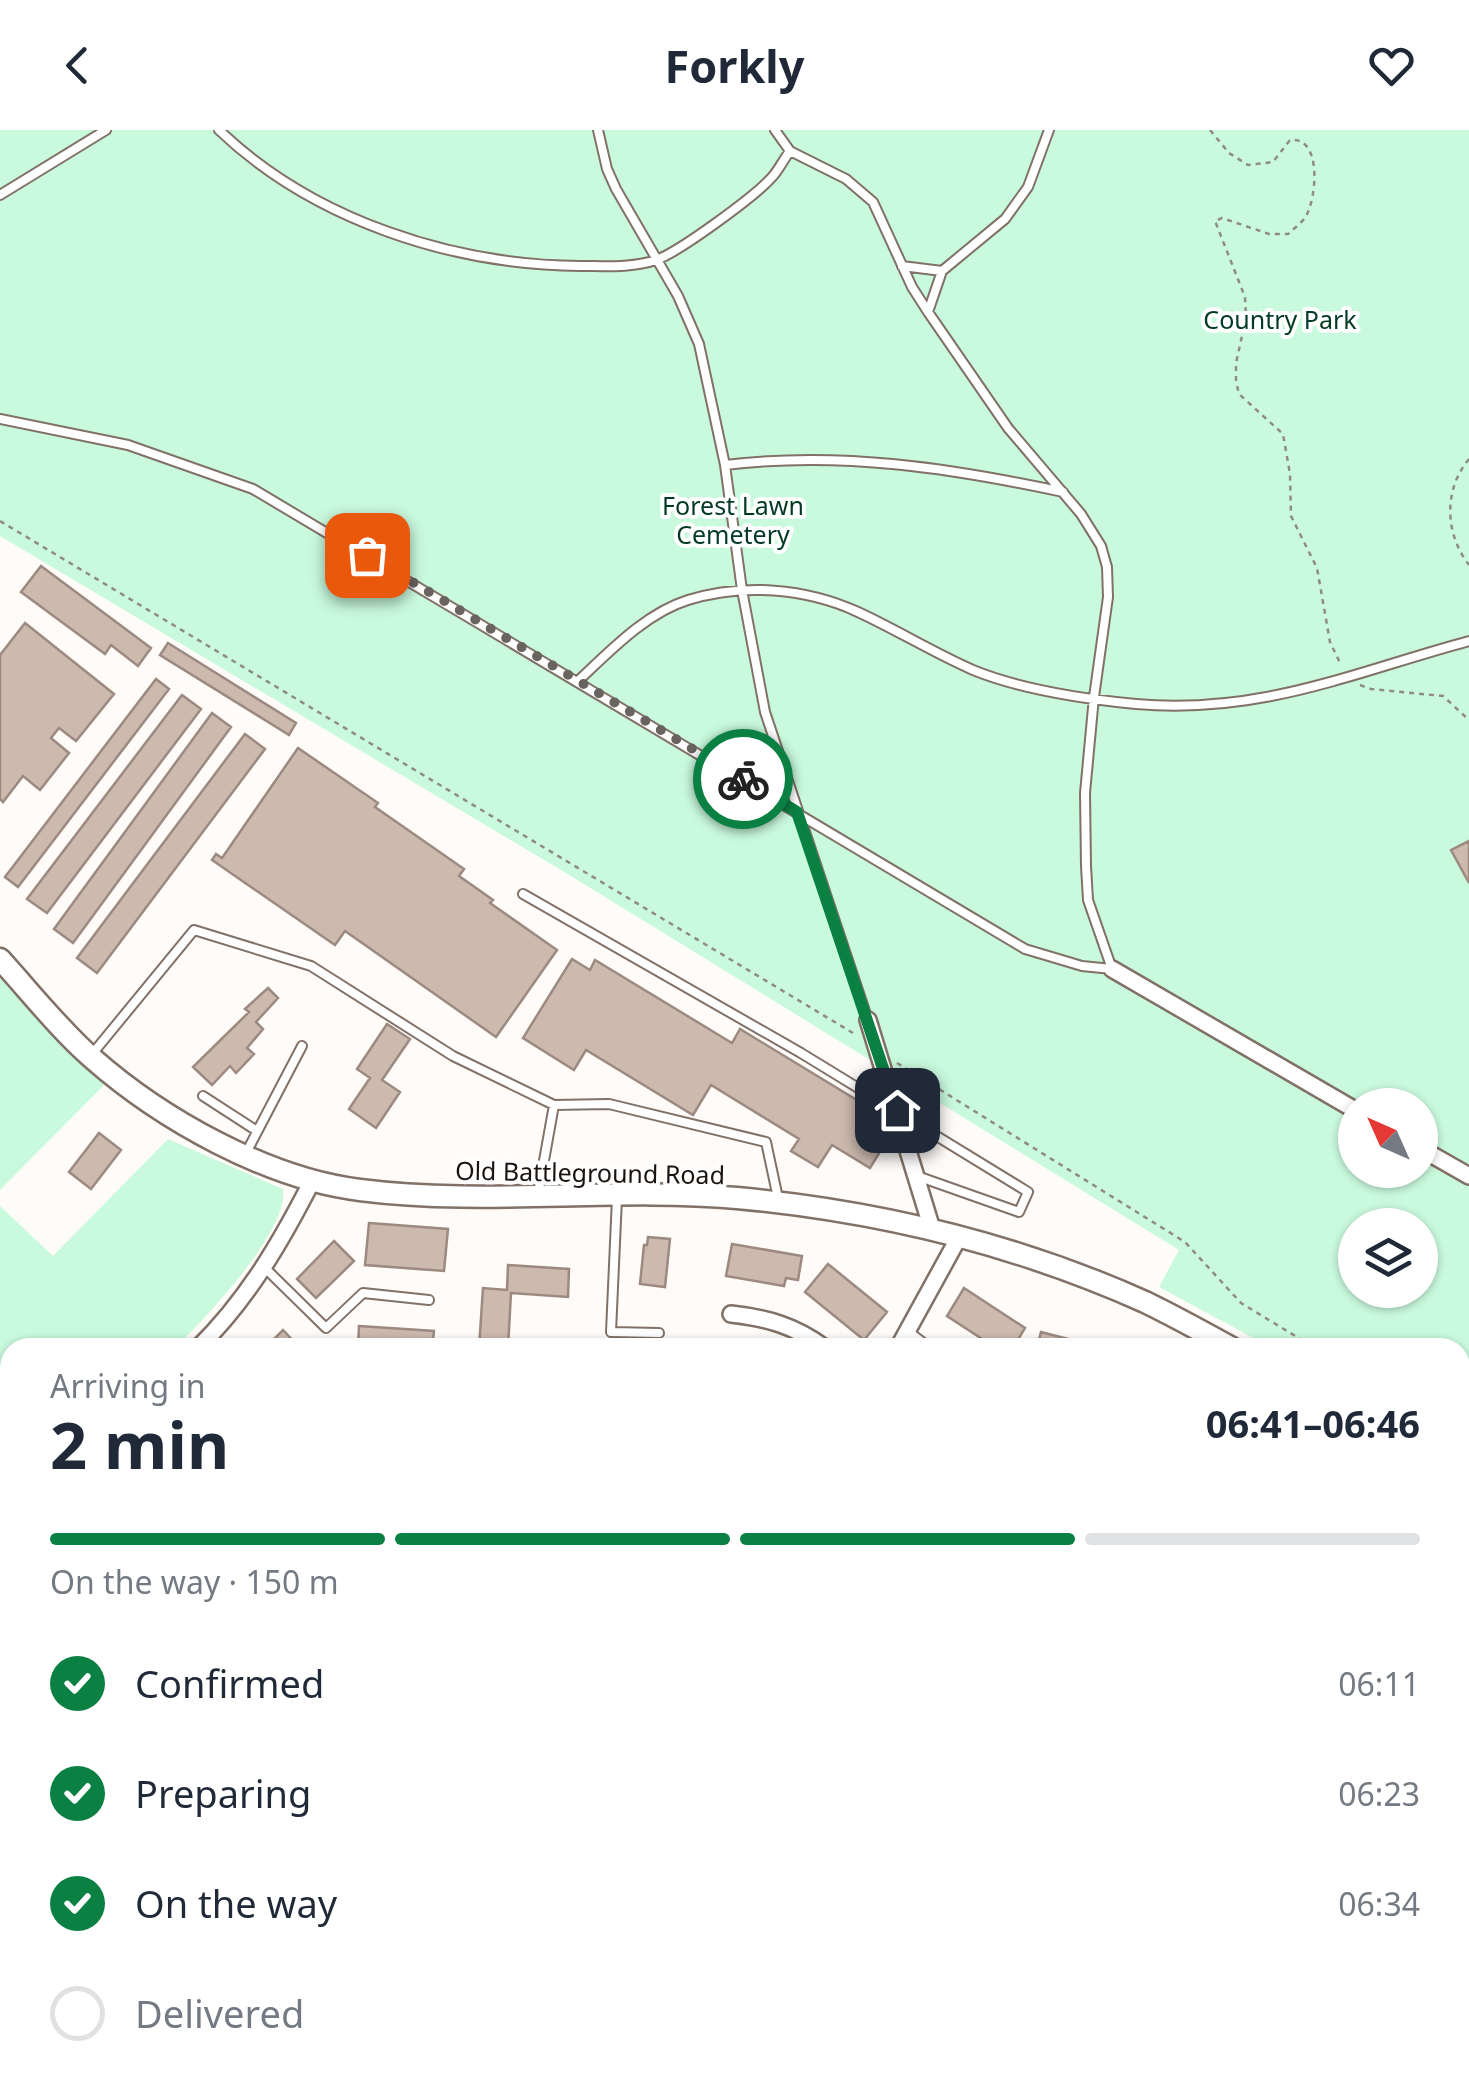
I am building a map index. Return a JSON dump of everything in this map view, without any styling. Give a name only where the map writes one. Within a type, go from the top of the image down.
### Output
[{"type":"street","name":"Old Battleground Road","points":[[0,959],[90,1056],[143,1099],[217,1142],[312,1181],[360,1190],[442,1196],[617,1194],[735,1198],[853,1212],[1021,1254],[1129,1296],[1195,1338]]},
{"type":"street","points":[[1112,969],[1338,1100]]},
{"type":"street","points":[[868,1020],[932,1229]]},
{"type":"street","points":[[1438,1158],[1469,1176]]},
{"type":"street","points":[[207,1338],[264,1267],[312,1181]]},
{"type":"street","points":[[905,1338],[958,1237]]},
{"type":"street","points":[[731,1314],[764,1318],[800,1329],[812,1338]]},
{"type":"lane","points":[[0,194],[106,130]]},
{"type":"lane","points":[[219,130],[292,187],[353,217],[443,249],[511,262],[567,266],[620,266],[658,259],[772,178],[790,151]]},
{"type":"lane","points":[[598,130],[616,189],[658,259],[699,344],[726,465],[742,590],[765,712],[868,1020]]},
{"type":"lane","points":[[0,418],[128,445],[253,489],[1025,949],[1082,966],[1112,969],[1088,900],[1086,866],[1085,794],[1108,597],[1107,567],[1091,527],[1008,428],[928,312],[873,202],[846,178],[790,151],[775,130]]},
{"type":"lane","points":[[928,312],[942,271],[1005,218],[1028,187],[1049,130]]},
{"type":"lane","points":[[902,266],[942,271]]},
{"type":"lane","points":[[726,465],[774,459],[867,460],[991,476],[1062,492]]},
{"type":"lane","points":[[579,680],[646,622],[686,600],[742,590],[774,590],[855,610],[976,671],[1013,682],[1151,704],[1265,700],[1469,641]]},
{"type":"lane","points":[[524,894],[897,1110],[1028,1192],[1020,1212],[917,1176]]},
{"type":"lane","points":[[90,1056],[194,930],[311,966],[453,1056],[554,1105],[609,1104],[766,1142],[779,1204]]},
{"type":"lane","points":[[246,1154],[302,1046]]},
{"type":"lane","points":[[203,1096],[257,1130]]},
{"type":"lane","points":[[538,1194],[554,1105]]},
{"type":"lane","points":[[617,1194],[611,1332],[659,1333]]},
{"type":"lane","points":[[264,1267],[326,1328],[363,1293],[429,1300]]},
{"type":"lane","points":[[909,1332],[917,1338]]},
{"type":"path","points":[[1210,130],[1229,154],[1248,166],[1273,162],[1290,140],[1308,144],[1312,155],[1312,193],[1306,217],[1288,234],[1269,234],[1222,218],[1215,221],[1244,297],[1246,318],[1236,363],[1239,394],[1283,434],[1290,474],[1291,516],[1316,568],[1330,642],[1342,670],[1362,688],[1443,696],[1469,720]]},
{"type":"path","points":[[1469,460],[1453,486],[1450,504],[1454,536],[1469,565]]},
{"type":"path","points":[[0,522],[728,956],[1185,1242],[1242,1303],[1299,1338]]},
{"type":"green space","name":"Forest Lawn Cemetery","points":[[0,130],[1469,130],[1469,1338],[1253,1338],[1159,1287],[1179,1250],[566,873],[0,536]]},
{"type":"green space","points":[[0,976],[104,1085],[0,1190]]},
{"type":"green space","points":[[168,1139],[283,1189],[282,1206],[260,1249],[185,1338],[0,1338],[0,1206],[53,1256]]},
{"type":"building","points":[[41,566],[151,648],[138,666],[111,645],[105,654],[21,592]]},
{"type":"building","points":[[25,623],[114,694],[76,741],[59,728],[51,738],[69,753],[40,790],[23,776],[3,802],[0,655]]},
{"type":"building","points":[[168,643],[296,723],[289,735],[160,655]]},
{"type":"building","points":[[156,679],[169,689],[18,887],[5,877]]},
{"type":"building","points":[[182,695],[201,709],[47,913],[27,899]]},
{"type":"building","points":[[212,713],[231,727],[73,943],[54,929]]},
{"type":"building","points":[[245,734],[265,749],[97,973],[77,958]]},
{"type":"building","points":[[298,748],[464,869],[459,876],[493,900],[490,903],[557,950],[496,1037],[345,931],[335,945],[212,860],[216,854],[222,858]]},
{"type":"building","points":[[1469,841],[1469,883],[1451,850]]},
{"type":"building","points":[[572,959],[590,970],[595,960],[732,1043],[740,1029],[878,1113],[870,1126],[889,1137],[870,1168],[832,1145],[818,1167],[791,1151],[799,1139],[711,1085],[693,1115],[586,1050],[574,1070],[523,1038]]},
{"type":"building","points":[[268,988],[278,998],[256,1022],[263,1029],[247,1048],[254,1054],[236,1073],[230,1066],[212,1085],[193,1067]]},
{"type":"building","points":[[387,1024],[410,1039],[382,1080],[400,1092],[376,1128],[349,1109],[370,1078],[357,1069]]},
{"type":"building","points":[[99,1133],[121,1150],[91,1189],[69,1172]]},
{"type":"building","points":[[369,1223],[448,1229],[444,1271],[365,1265]]},
{"type":"building","points":[[648,1237],[670,1239],[665,1287],[640,1284]]},
{"type":"building","points":[[334,1241],[354,1261],[316,1298],[297,1279]]},
{"type":"building","points":[[732,1244],[802,1256],[798,1280],[786,1278],[784,1286],[726,1276]]},
{"type":"building","points":[[828,1264],[887,1312],[862,1338],[805,1292]]},
{"type":"building","points":[[508,1265],[569,1269],[568,1297],[511,1293],[509,1338],[480,1338],[483,1288],[507,1290]]},
{"type":"building","points":[[964,1288],[1025,1328],[1019,1338],[981,1338],[947,1316]]},
{"type":"building","points":[[359,1326],[434,1331],[433,1338],[358,1338]]},
{"type":"building","points":[[1041,1332],[1064,1338],[1040,1338]]},
{"type":"way so far","points":[[367,555],[743,779]]},
{"type":"route","points":[[743,779],[797,812],[897,1110]]},
{"type":"park label","name":"Country Park","points":[[1280,319]]}]
